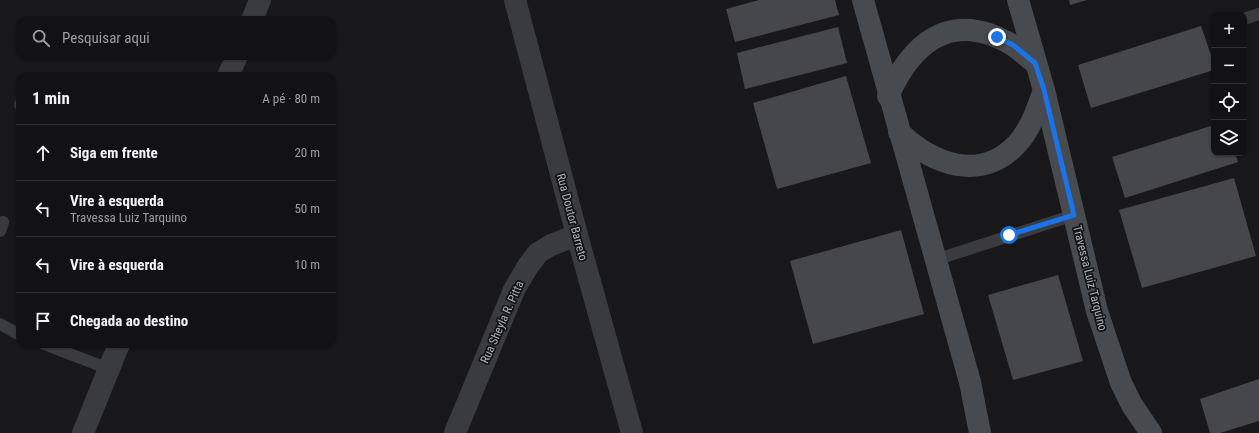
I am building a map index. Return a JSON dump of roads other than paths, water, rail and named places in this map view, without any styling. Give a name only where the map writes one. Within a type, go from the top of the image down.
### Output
[{"type":"street","points":[[254,16],[260,0]]},
{"type":"street","name":"Rua Doutor Barreto","points":[[515,0],[577,235],[632,433]]},
{"type":"street","points":[[863,0],[888,96],[970,382],[980,433]]},
{"type":"street","name":"Travessa Luiz Tarquino","points":[[1018,0],[1044,90],[1097,311],[1113,362],[1132,405],[1150,433]]},
{"type":"street","points":[[888,96],[896,78],[908,60],[919,48],[931,39],[946,32],[964,30],[980,31],[1013,45],[1035,63]]},
{"type":"street","points":[[230,72],[235,60]]},
{"type":"street","points":[[899,132],[910,142],[934,158],[949,164],[968,166],[980,165],[995,160],[1008,152],[1017,143],[1035,115],[1044,90]]},
{"type":"street","name":"Rua Sheyla R. Pitta","points":[[455,433],[514,290],[528,266],[538,253],[552,245],[577,235]]},
{"type":"street","points":[[83,433],[117,348]]},
{"type":"lane","points":[[1247,18],[1259,14]]},
{"type":"lane","points":[[935,260],[1074,215]]},
{"type":"lane","points":[[0,324],[16,333]]},
{"type":"lane","points":[[54,348],[108,369]]}]
